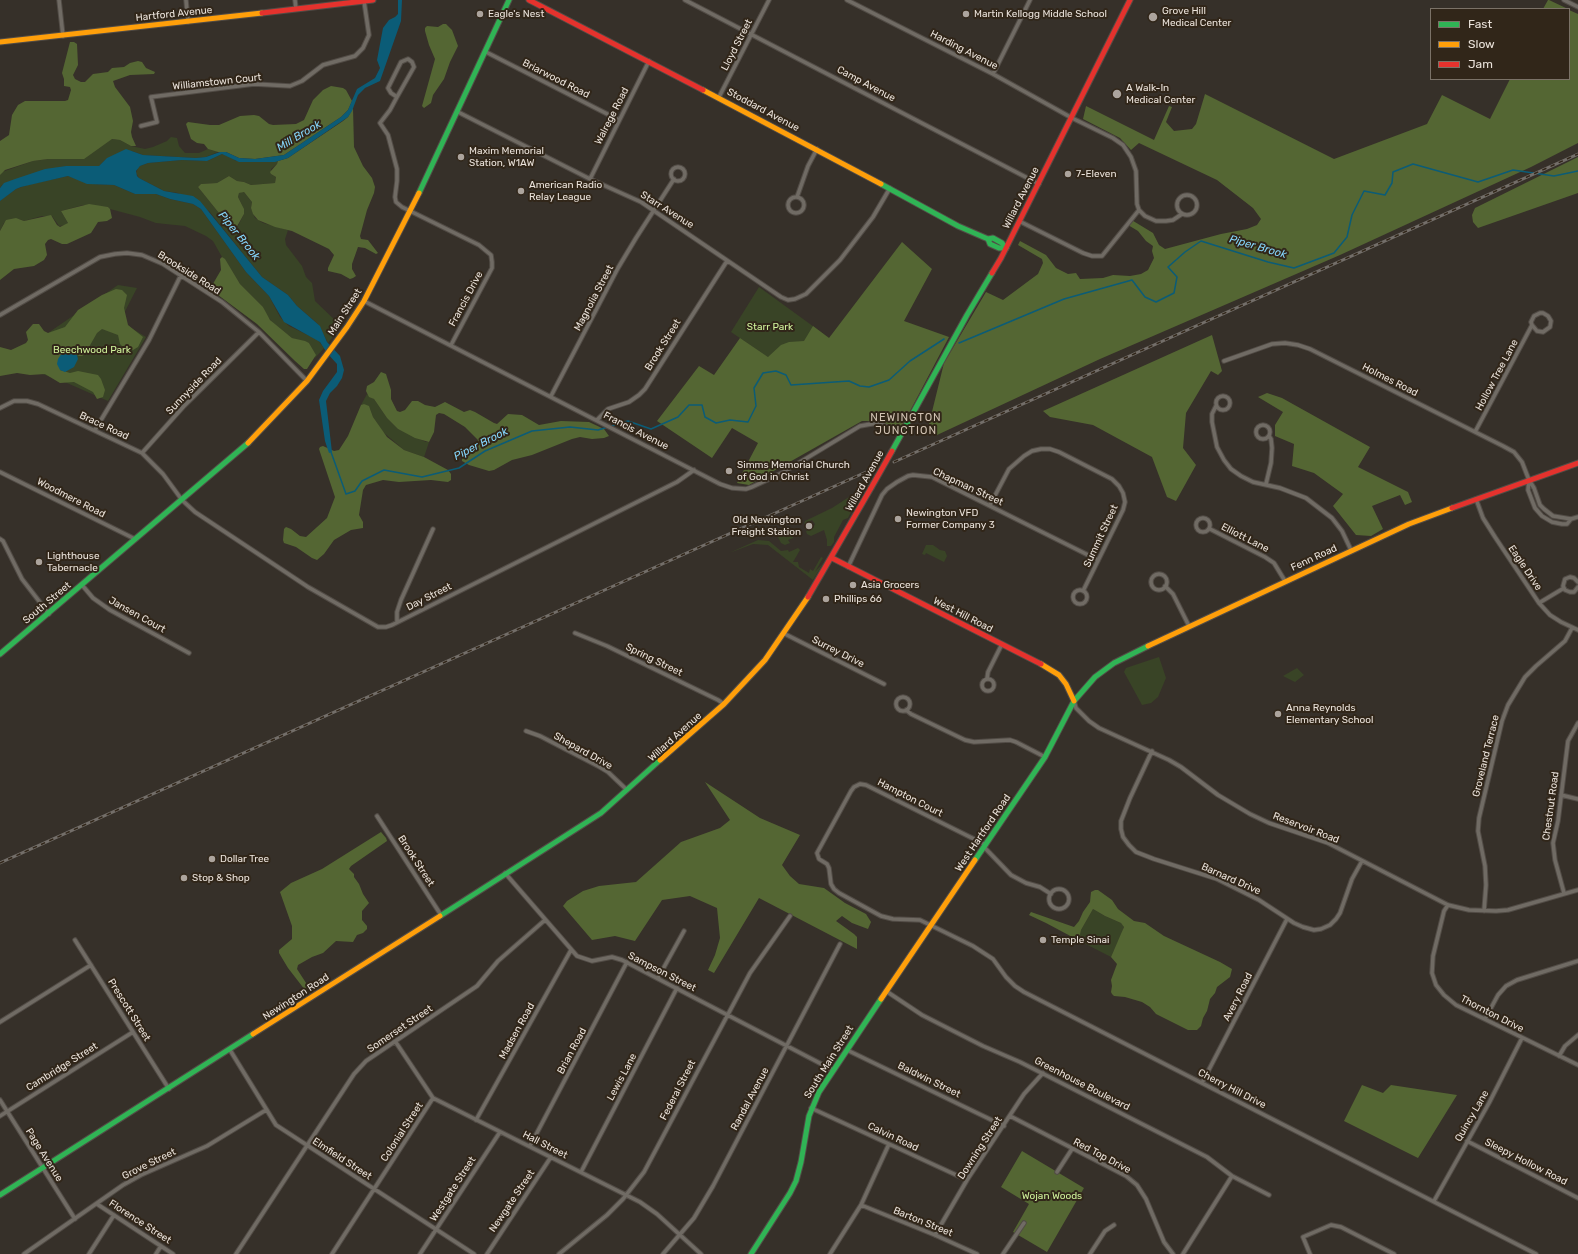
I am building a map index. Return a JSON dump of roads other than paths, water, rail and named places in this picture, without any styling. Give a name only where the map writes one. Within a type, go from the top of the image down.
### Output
[{"type":"street","points":[[59,0],[63,36]]},
{"type":"street","points":[[186,0],[188,22]]},
{"type":"street","points":[[295,0],[296,9]]},
{"type":"street","name":"Hartford Avenue","points":[[0,42],[373,0]]},
{"type":"street","name":"Main Street","points":[[105,566],[253,439],[307,381],[327,355],[364,301],[412,211],[509,0]]},
{"type":"street","name":"Stoddard Avenue","points":[[528,0],[719,97],[958,226],[988,239],[990,244],[999,248],[1006,248]]},
{"type":"street","name":"Camp Avenue","points":[[685,0],[1039,184]]},
{"type":"street","name":"Lloyd Street","points":[[719,97],[769,0]]},
{"type":"street","name":"Harding Avenue","points":[[847,0],[993,74],[1072,118],[1113,138],[1123,145],[1131,156],[1136,171],[1138,184],[1136,197],[1138,210]]},
{"type":"street","points":[[993,74],[1030,0]]},
{"type":"street","name":"Willard Avenue","points":[[601,813],[724,704],[764,660],[785,634],[832,558],[1006,248],[1130,0]]},
{"type":"street","points":[[1564,0],[1578,7]]},
{"type":"street","name":"Williamstown Court","points":[[141,126],[157,122],[151,97],[254,84],[290,86],[302,82],[323,65],[355,56],[363,48],[369,35],[364,1]]},
{"type":"street","name":"Briarwood Road","points":[[486,52],[619,120]]},
{"type":"street","points":[[397,97],[391,93],[388,88],[402,62],[408,59],[412,62],[414,67],[397,97],[380,123],[388,135],[397,170],[396,202],[402,207],[412,211]]},
{"type":"street","name":"Walrege Road","points":[[590,179],[648,61]]},
{"type":"street","name":"Starr Avenue","points":[[458,112],[590,179],[654,209],[727,261],[781,297],[788,300],[796,299],[806,294],[840,260],[873,217],[890,188]]},
{"type":"street","points":[[797,197],[816,149]]},
{"type":"street","name":"Magnolia Street","points":[[551,396],[618,268],[674,179]]},
{"type":"street","points":[[1019,221],[1083,253],[1092,256],[1102,256],[1138,210],[1145,216],[1156,221],[1173,220],[1182,214],[1191,214],[1196,208],[1195,199],[1192,196],[1187,195],[1179,198],[1177,207],[1182,214]]},
{"type":"street","points":[[797,197],[803,202],[803,207],[800,211],[795,213],[790,210],[788,204],[792,198],[797,197]]},
{"type":"street","name":"Francis Drive","points":[[412,211],[479,245],[486,249],[491,255],[492,268],[451,345]]},
{"type":"street","name":"Brookside Road","points":[[0,315],[100,257],[127,253],[148,256],[222,302],[259,332],[307,381]]},
{"type":"street","name":"Brook Street","points":[[597,420],[608,409],[629,402],[639,396],[646,389],[727,261]]},
{"type":"street","points":[[95,430],[148,340],[181,276]]},
{"type":"street","name":"Francis Avenue","points":[[364,301],[732,488],[746,489],[782,472],[860,426],[877,423],[888,427],[901,435]]},
{"type":"street","name":"Hollow Tree Lane","points":[[1475,432],[1532,325],[1532,319],[1540,313],[1546,314],[1551,321],[1550,327],[1543,332],[1538,331],[1532,325]]},
{"type":"street","name":"Sunnyside Road","points":[[142,453],[184,406],[259,332]]},
{"type":"street","name":"Holmes Road","points":[[1224,361],[1272,344],[1285,343],[1310,349],[1514,452],[1522,462],[1529,480]]},
{"type":"street","points":[[1216,406],[1222,410],[1227,409],[1230,405],[1229,400],[1226,397],[1220,396],[1216,400],[1216,406],[1212,414],[1217,447],[1224,460],[1241,476],[1253,482],[1295,492],[1320,507],[1332,518],[1342,531],[1351,550]]},
{"type":"street","name":"Brace Road","points":[[0,408],[14,402],[27,401],[38,404],[142,453],[163,474],[182,500]]},
{"type":"street","points":[[1266,484],[1272,448],[1271,439],[1269,436],[1270,429],[1267,426],[1260,425],[1257,428],[1256,433],[1260,438],[1269,436]]},
{"type":"street","name":"Summit Street","points":[[990,505],[1009,469],[1032,451],[1041,449],[1050,449],[1059,452],[1112,479],[1123,493],[1125,502],[1124,510],[1083,591]]},
{"type":"street","name":"Fenn Road","points":[[1074,701],[1095,677],[1114,663],[1189,626],[1416,521],[1578,463]]},
{"type":"street","name":"Day Street","points":[[182,500],[195,512],[250,550],[308,587],[371,625],[386,627],[677,482],[694,470]]},
{"type":"street","name":"Woodmere Road","points":[[0,472],[135,540]]},
{"type":"street","name":"Chapman Street","points":[[848,567],[882,495],[891,486],[904,478],[913,475],[932,477],[1098,560]]},
{"type":"street","points":[[1529,480],[1528,490],[1535,508],[1542,516],[1552,522],[1562,524],[1567,524],[1571,519]]},
{"type":"street","points":[[1529,480],[1534,488],[1540,505],[1553,516],[1571,519],[1578,517]]},
{"type":"street","name":"Eagle Drive","points":[[1476,499],[1483,518],[1539,603],[1550,615],[1578,630]]},
{"type":"street","name":"Elliott Lane","points":[[1202,518],[1207,519],[1210,523],[1210,529],[1206,532],[1200,532],[1196,526],[1197,521],[1202,518]]},
{"type":"street","points":[[397,622],[396,612],[433,529]]},
{"type":"street","name":"Elliott Lane","points":[[1210,529],[1265,556],[1274,562],[1285,582]]},
{"type":"street","points":[[0,539],[3,541],[22,579],[49,614]]},
{"type":"street","name":"West Hill Road","points":[[832,558],[1049,668],[1059,675],[1071,692],[1074,701]]},
{"type":"street","name":"South Street","points":[[0,654],[105,566]]},
{"type":"street","points":[[1165,586],[1159,590],[1155,589],[1151,584],[1153,577],[1157,574],[1162,575],[1166,581],[1165,586],[1173,594],[1189,626]]},
{"type":"street","points":[[1578,582],[1574,578],[1567,578],[1564,581],[1564,588],[1567,592],[1572,592],[1578,587]]},
{"type":"street","name":"Jansen Court","points":[[82,585],[93,598],[110,610],[189,653]]},
{"type":"street","points":[[1539,603],[1564,588]]},
{"type":"street","name":"Groveland Terrace","points":[[1484,911],[1486,885],[1485,866],[1478,832],[1479,818],[1502,721],[1508,705],[1525,677],[1565,641],[1572,628]]},
{"type":"street","name":"Spring Street","points":[[575,633],[607,646],[724,704]]},
{"type":"street","name":"Surrey Drive","points":[[785,634],[884,684]]},
{"type":"street","points":[[987,679],[988,672],[1002,644]]},
{"type":"street","name":"Reservoir Road","points":[[1074,701],[1078,711],[1099,728],[1152,751],[1181,767],[1218,795],[1250,814],[1269,823],[1328,843],[1448,905],[1469,910],[1508,910],[1578,890]]},
{"type":"street","name":"West Hartford Road","points":[[899,972],[1045,758],[1074,701]]},
{"type":"street","points":[[906,710],[911,714],[965,740],[974,742],[1010,740],[1045,758]]},
{"type":"street","name":"Chestnut Road","points":[[1564,893],[1555,860],[1553,843],[1568,741],[1578,723]]},
{"type":"street","name":"Shepard Drive","points":[[526,732],[540,736],[598,766],[608,772],[627,790]]},
{"type":"street","name":"Barnard Drive","points":[[1152,751],[1130,798],[1122,821],[1122,837],[1136,852],[1217,879],[1244,891],[1287,919],[1303,927],[1314,930],[1330,925],[1336,919],[1340,913],[1352,880],[1362,861]]},
{"type":"street","name":"Hampton Court","points":[[930,925],[916,920],[893,919],[881,916],[834,889],[831,884],[829,868],[827,864],[819,859],[817,853],[851,791],[854,787],[860,784],[866,784],[985,846]]},
{"type":"street","points":[[1561,795],[1578,799]]},
{"type":"street","name":"Newington Road","points":[[0,1195],[601,813]]},
{"type":"street","name":"Brook Street","points":[[377,816],[441,915]]},
{"type":"street","points":[[985,846],[1011,875],[1019,880],[1040,887],[1051,894]]},
{"type":"street","name":"Sampson Street","points":[[505,873],[576,956],[592,962],[612,957],[627,962],[833,1070]]},
{"type":"street","points":[[1056,890],[1065,891],[1069,899],[1064,907],[1058,909],[1052,906],[1049,900],[1051,894],[1056,890]]},
{"type":"street","name":"Thornton Drive","points":[[1448,905],[1444,912],[1433,956],[1432,973],[1436,985],[1444,995],[1456,1005],[1578,1065]]},
{"type":"street","name":"Federal Street","points":[[559,1254],[602,1219],[626,1195],[644,1172],[750,972],[790,916]]},
{"type":"street","name":"Avery Road","points":[[1202,1083],[1287,919]]},
{"type":"street","name":"Somerset Street","points":[[236,1254],[354,1074],[366,1061],[477,986],[506,952],[545,920]]},
{"type":"street","name":"Cherry Hill Drive","points":[[930,925],[984,952],[993,959],[1015,986],[1024,992],[1536,1254]]},
{"type":"street","points":[[658,978],[684,931]]},
{"type":"street","name":"Prescott Street","points":[[75,940],[169,1089]]},
{"type":"street","name":"Randal Avenue","points":[[663,1254],[694,1218],[713,1186],[840,944]]},
{"type":"street","name":"Madsen Road","points":[[476,1120],[571,950]]},
{"type":"street","name":"Brian Road","points":[[530,1146],[627,962]]},
{"type":"street","points":[[1485,1019],[1498,995],[1506,986],[1517,980],[1578,962]]},
{"type":"street","points":[[0,1022],[90,965]]},
{"type":"street","name":"South Main Street","points":[[751,1254],[796,1181],[801,1162],[807,1122],[811,1108],[819,1092],[899,972]]},
{"type":"street","name":"Lewis Lane","points":[[581,1172],[677,988]]},
{"type":"street","name":"Greenhouse Boulevard","points":[[886,992],[922,1015],[983,1046],[1043,1073],[1207,1157],[1232,1176],[1269,1195]]},
{"type":"street","name":"Cambridge Street","points":[[0,1116],[133,1032]]},
{"type":"street","points":[[1559,1056],[1566,1046],[1578,1035]]},
{"type":"street","name":"Quincy Lane","points":[[1434,1201],[1489,1103],[1522,1038]]},
{"type":"street","name":"Hall Street","points":[[395,1041],[433,1098],[648,1207],[701,1254]]},
{"type":"street","name":"Elmfield Street","points":[[230,1050],[276,1125],[474,1254]]},
{"type":"street","name":"Baldwin Street","points":[[847,1050],[1004,1126]]},
{"type":"street","name":"Downing Street","points":[[934,1234],[967,1180],[1024,1094],[1043,1073]]},
{"type":"street","name":"Colonial Street","points":[[332,1254],[433,1098]]},
{"type":"street","name":"Page Avenue","points":[[0,1100],[75,1219]]},
{"type":"street","name":"Calvin Road","points":[[811,1108],[967,1180]]},
{"type":"street","name":"Grove Street","points":[[24,1254],[141,1175],[207,1146],[266,1110]]},
{"type":"street","name":"Red Top Drive","points":[[1010,1116],[1126,1176],[1137,1186],[1146,1199],[1164,1242],[1173,1254]]},
{"type":"street","name":"Westgate Street","points":[[420,1254],[500,1132]]},
{"type":"street","name":"Sleepy Hollow Road","points":[[1467,1141],[1578,1198]]},
{"type":"street","points":[[830,1254],[861,1206],[889,1144]]},
{"type":"street","points":[[1057,1172],[1072,1149]]},
{"type":"street","name":"Newgate Street","points":[[487,1254],[551,1158]]},
{"type":"street","points":[[1183,1254],[1232,1176]]},
{"type":"street","name":"Florence Street","points":[[97,1204],[173,1254]]},
{"type":"street","name":"Barton Street","points":[[861,1206],[934,1234],[978,1254]]},
{"type":"street","points":[[89,1254],[114,1215]]},
{"type":"street","points":[[1004,1254],[1024,1223]]},
{"type":"street","points":[[1090,1254],[1105,1231],[1114,1225]]},
{"type":"street","points":[[1310,1254],[1303,1237],[1332,1225],[1341,1227],[1394,1254]]},
{"type":"street","points":[[156,1254],[162,1246]]},
{"type":"water","points":[[398,0],[402,0],[401,21],[380,81],[365,88],[358,95],[348,117],[288,158],[275,162],[239,162],[222,154],[207,161],[182,160],[148,163],[140,166],[136,171],[139,178],[164,191],[193,196],[200,201],[262,277],[288,295],[297,306],[320,326],[327,342],[340,356],[344,370],[342,378],[330,393],[326,401],[332,452],[329,453],[325,441],[319,400],[323,391],[337,372],[337,364],[320,342],[284,322],[269,296],[246,272],[201,209],[193,204],[156,194],[135,194],[114,185],[87,184],[68,176],[21,187],[0,201],[0,188],[4,183],[45,169],[66,166],[99,166],[107,158],[126,149],[143,155],[196,158],[206,157],[220,152],[226,152],[239,158],[255,159],[284,155],[341,117],[348,110],[357,89],[375,78],[380,68],[377,60],[383,28],[389,20],[398,14]]},
{"type":"water","points":[[64,350],[77,355],[78,359],[74,367],[65,372],[60,370],[57,364],[58,359]]},
{"type":"waterway","name":"Piper Brook","points":[[959,343],[1064,299],[1132,280],[1145,297],[1156,302],[1174,293],[1177,277],[1168,267],[1185,252],[1201,241],[1268,262],[1294,268],[1334,253],[1347,237],[1352,215],[1364,191],[1385,195],[1392,183],[1393,172],[1413,164],[1478,182],[1513,170],[1554,176],[1578,171]]},
{"type":"waterway","name":"Piper Brook","points":[[331,452],[346,494],[355,491],[362,481],[384,470],[422,477],[459,468],[485,451],[532,431],[570,427],[598,430],[628,421],[651,429],[678,417],[689,405],[702,405],[705,417],[716,423],[730,420],[748,422],[756,406],[754,388],[763,373],[776,371],[786,375],[791,385],[849,381],[860,386],[869,387],[889,380],[910,361],[944,339]]},
{"type":"railway","points":[[894,462],[1578,154]]},
{"type":"railway","points":[[0,863],[875,468]]},
{"type":"place","name":"Eagle's Nest","points":[[480,14]]},
{"type":"place","name":"Martin Kellogg Middle School","points":[[966,14]]},
{"type":"place","name":"Grove Hill Medical Center","points":[[1153,17]]},
{"type":"place","name":"A Walk-In Medical Center","points":[[1117,94]]},
{"type":"place","name":"Maxim Memorial Station, W1AW","points":[[461,157]]},
{"type":"place","name":"7-Eleven","points":[[1068,174]]},
{"type":"place","name":"American Radio Relay League","points":[[521,191]]},
{"type":"place","name":"Simms Memorial Church of God in Christ","points":[[729,471]]},
{"type":"place","name":"Newington VFD Former Company 3","points":[[898,519]]},
{"type":"place","name":"Old Newington Freight Station","points":[[809,526]]},
{"type":"place","name":"Lighthouse Tabernacle","points":[[39,562]]},
{"type":"place","name":"Asia Grocers","points":[[853,585]]},
{"type":"place","name":"Phillips 66","points":[[826,599]]},
{"type":"place","name":"Anna Reynolds Elementary School","points":[[1278,714]]},
{"type":"place","name":"Dollar Tree","points":[[212,859]]},
{"type":"place","name":"Stop & Shop","points":[[184,878]]},
{"type":"place","name":"Temple Sinai","points":[[1043,940]]},
{"type":"district","name":"NEWINGTON JUNCTION","points":[[906,424]]},
{"type":"water label","name":"Mill Brook","points":[[299,136]]},
{"type":"park label","name":"Starr Park","points":[[770,327]]},
{"type":"park label","name":"Beechwood Park","points":[[92,350]]},
{"type":"park label","name":"Wojan Woods","points":[[1052,1196]]}]
